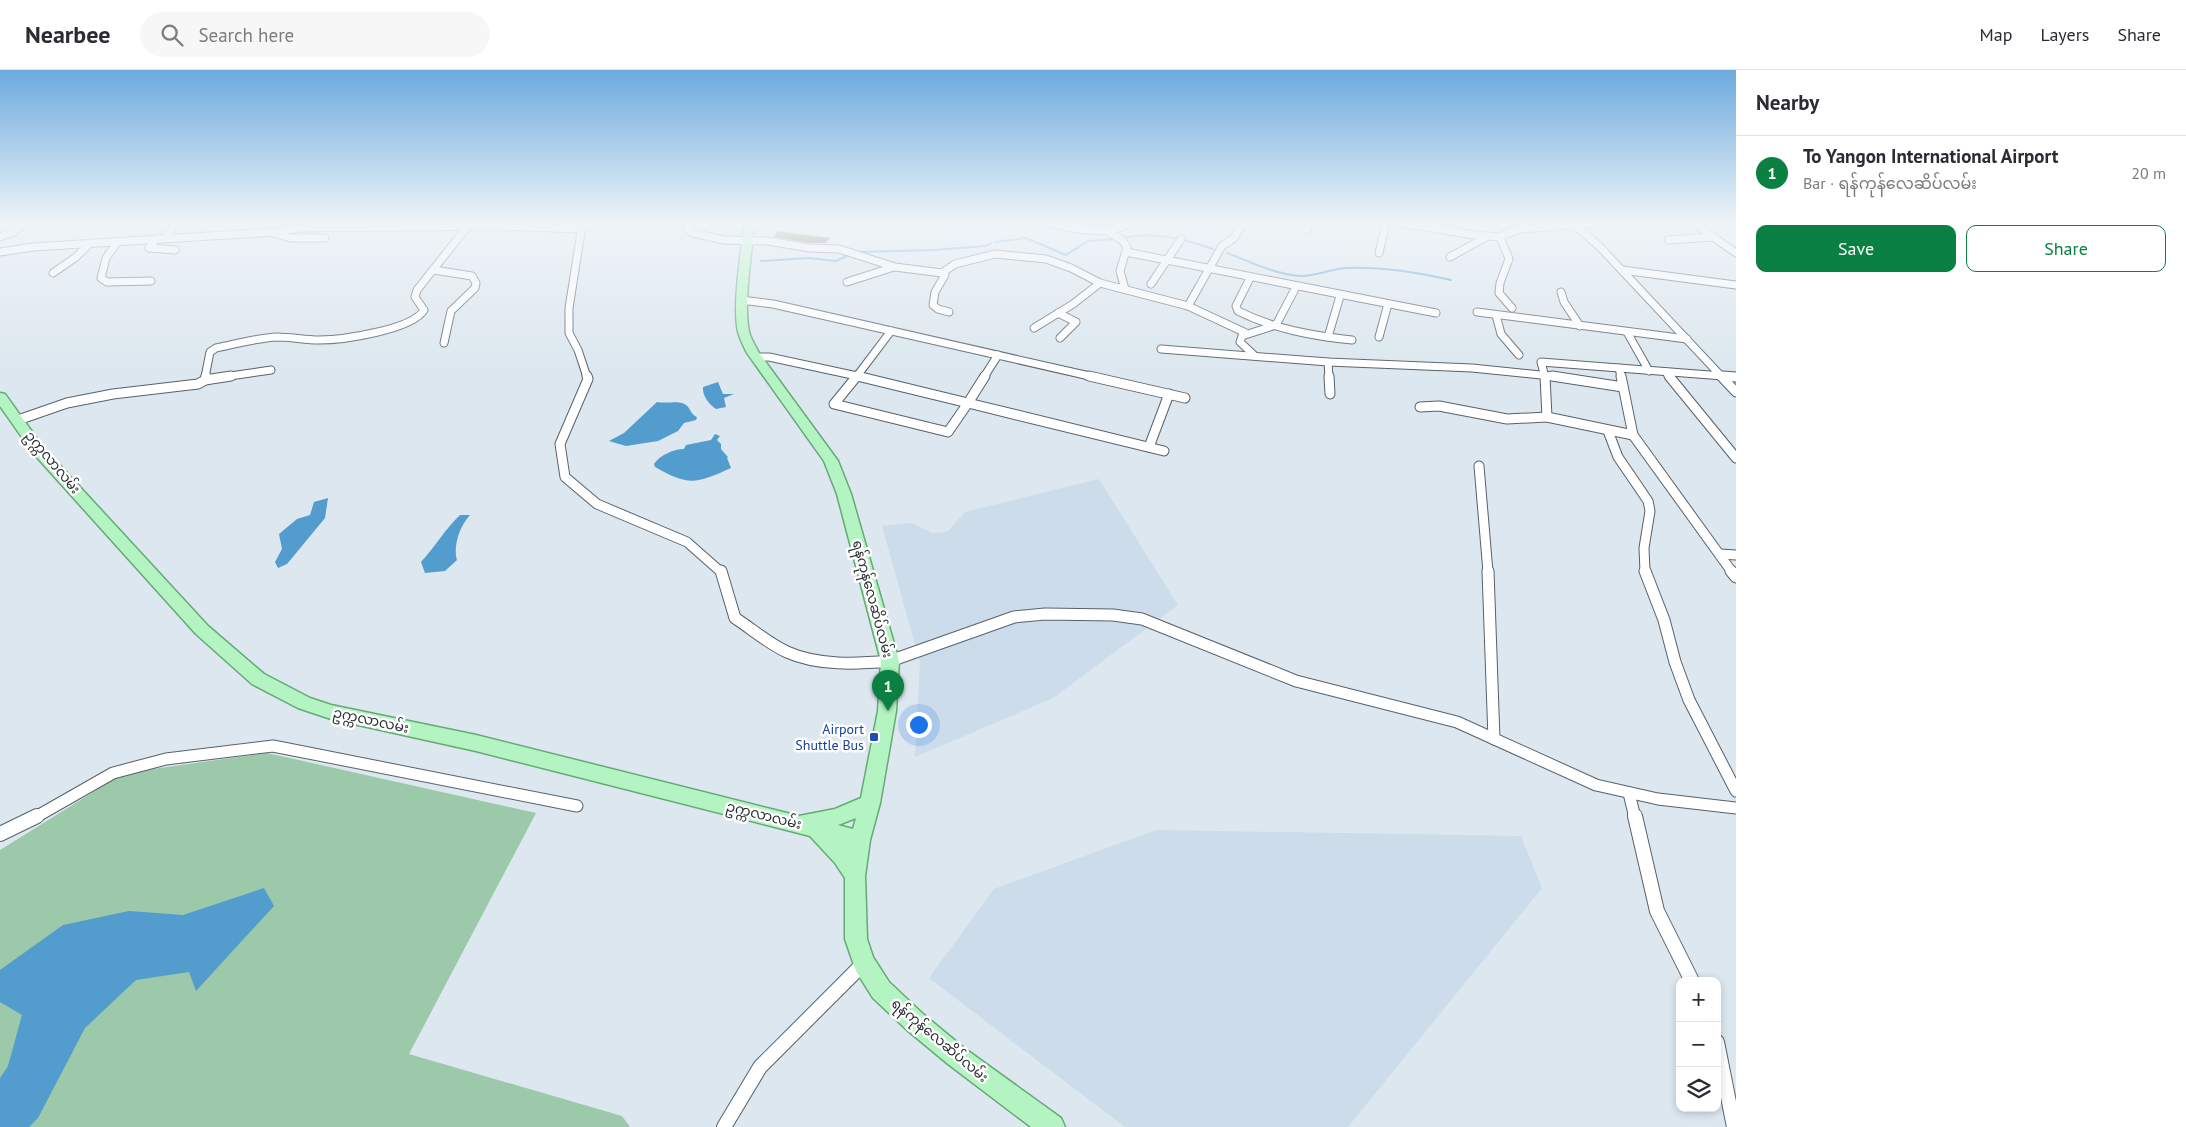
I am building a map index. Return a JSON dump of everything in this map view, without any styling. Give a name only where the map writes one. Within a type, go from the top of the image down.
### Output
[{"type":"main road","name":"ရန်ကုန်လေဆိပ်လမ်း","points":[[744,271],[741,300],[744,334],[756,357],[831,461],[844,494],[890,661],[887,711],[870,803],[860,840],[855,876],[856,939],[864,962],[881,990],[915,1022],[956,1056],[1052,1127]]},
{"type":"main road","name":"ဥက္ကလာလမ်း","points":[[0,397],[38,450],[202,630],[236,662],[258,679],[289,695],[330,712],[476,742],[860,840]]},
{"type":"main road","points":[[807,826],[837,817],[870,803]]},
{"type":"main road","points":[[807,826],[842,856],[855,876]]},
{"type":"street","points":[[102,271],[100,278],[107,282],[151,281]]},
{"type":"street","points":[[205,380],[208,356],[216,348],[276,337],[336,340],[407,324],[423,312],[423,307],[415,297],[433,271]]},
{"type":"street","points":[[444,271],[472,276],[476,282],[475,288],[455,304],[451,311],[449,317],[450,331],[444,343]]},
{"type":"street","points":[[575,271],[569,308],[569,333],[578,350],[588,378],[560,444],[565,477],[597,504],[687,542],[721,571],[735,618],[787,652],[822,662],[869,663],[890,661],[1014,617],[1045,614],[1113,615],[1142,619],[1296,681],[1457,722],[1596,786],[1658,799],[1736,808]]},
{"type":"street","points":[[847,282],[878,271]]},
{"type":"street","points":[[938,271],[944,272],[945,276],[935,292],[933,304],[938,309],[949,312]]},
{"type":"street","points":[[1077,271],[1100,284],[1188,306],[1246,333]]},
{"type":"street","points":[[1120,271],[1125,289]]},
{"type":"street","points":[[1151,284],[1159,271]]},
{"type":"street","points":[[1188,306],[1209,271]]},
{"type":"street","points":[[1220,271],[1436,314]]},
{"type":"street","points":[[1504,271],[1500,283],[1499,294],[1512,308]]},
{"type":"street","points":[[1623,271],[1736,392]]},
{"type":"street","points":[[1632,271],[1736,285]]},
{"type":"street","points":[[1250,278],[1236,310],[1276,325],[1328,337],[1352,340]]},
{"type":"street","points":[[1034,328],[1100,284]]},
{"type":"street","points":[[1255,356],[1240,342],[1242,336],[1246,333],[1276,325],[1296,287]]},
{"type":"street","points":[[1561,292],[1564,302],[1580,326]]},
{"type":"street","points":[[1328,337],[1340,296]]},
{"type":"street","points":[[741,300],[773,304],[1185,398]]},
{"type":"street","points":[[1379,337],[1388,304]]},
{"type":"street","points":[[1477,312],[1687,339]]},
{"type":"street","points":[[1058,313],[1076,322],[1060,338]]},
{"type":"street","points":[[1496,315],[1502,334],[1519,356]]},
{"type":"street","points":[[892,331],[834,404],[948,432],[998,355]]},
{"type":"street","points":[[1627,332],[1649,370]]},
{"type":"street","points":[[1161,349],[1328,362],[1472,368],[1545,375],[1623,387]]},
{"type":"street","points":[[756,357],[768,357],[857,376],[1164,451]]},
{"type":"street","points":[[1328,362],[1330,394]]},
{"type":"street","points":[[1546,417],[1545,375],[1541,362],[1736,377]]},
{"type":"street","points":[[1618,368],[1633,435],[1736,577]]},
{"type":"street","points":[[18,420],[67,403],[113,394],[198,384],[205,380],[271,370]]},
{"type":"street","points":[[1666,372],[1736,458]]},
{"type":"street","points":[[1148,447],[1169,394]]},
{"type":"street","points":[[1420,407],[1439,406],[1507,419],[1546,417],[1633,435]]},
{"type":"street","points":[[1608,431],[1618,457],[1648,501],[1650,511],[1644,548],[1644,569],[1664,620],[1675,662],[1689,700],[1736,791]]},
{"type":"street","points":[[1479,466],[1490,594],[1494,739]]},
{"type":"street","points":[[1720,554],[1736,555]]},
{"type":"street","points":[[0,834],[38,816],[113,773],[166,759],[273,746],[577,806]]},
{"type":"street","points":[[1629,793],[1657,911],[1690,977]]},
{"type":"street","points":[[724,1127],[760,1067],[864,962]]},
{"type":"street","points":[[1721,1062],[1734,1127]]},
{"type":"shaded area","points":[[1099,479],[1178,605],[1053,698],[915,757],[920,662],[882,526],[912,523],[932,533],[947,532],[965,512]]},
{"type":"shaded area","points":[[1156,830],[1521,836],[1542,888],[1348,1127],[1125,1127],[929,978],[994,889]]},
{"type":"green space","points":[[267,753],[536,813],[409,1054],[622,1116],[630,1127],[0,1127],[0,850],[124,773]]},
{"type":"water","points":[[718,382],[723,394],[734,394],[724,398],[726,407],[716,409],[705,397],[703,387]]},
{"type":"water","points":[[657,402],[676,402],[686,405],[693,415],[697,417],[696,420],[684,423],[678,431],[658,441],[626,446],[609,441],[624,433]]},
{"type":"water","points":[[715,434],[720,436],[717,440],[721,444],[721,449],[728,457],[731,468],[700,480],[692,481],[676,477],[655,467],[654,464],[663,455],[684,449],[686,445],[711,440]]},
{"type":"water","points":[[328,498],[325,518],[287,564],[278,568],[275,562],[282,549],[279,534],[297,519],[310,515],[314,502]]},
{"type":"water","points":[[460,515],[470,515],[458,536],[457,560],[445,571],[425,573],[421,562]]},
{"type":"water","points":[[264,888],[274,906],[196,991],[189,972],[136,980],[85,1028],[38,1118],[29,1127],[0,1127],[0,1078],[8,1066],[22,1015],[0,1002],[0,970],[63,925],[129,911],[183,915]]},
{"type":"waterway","points":[[1277,271],[1300,276],[1328,271]]},
{"type":"waterway","points":[[1406,271],[1451,280]]},
{"type":"place","name":"To Yangon International Airport","points":[[888,711]]},
{"type":"place","name":"Airport Shuttle Bus","points":[[874,737]]}]
